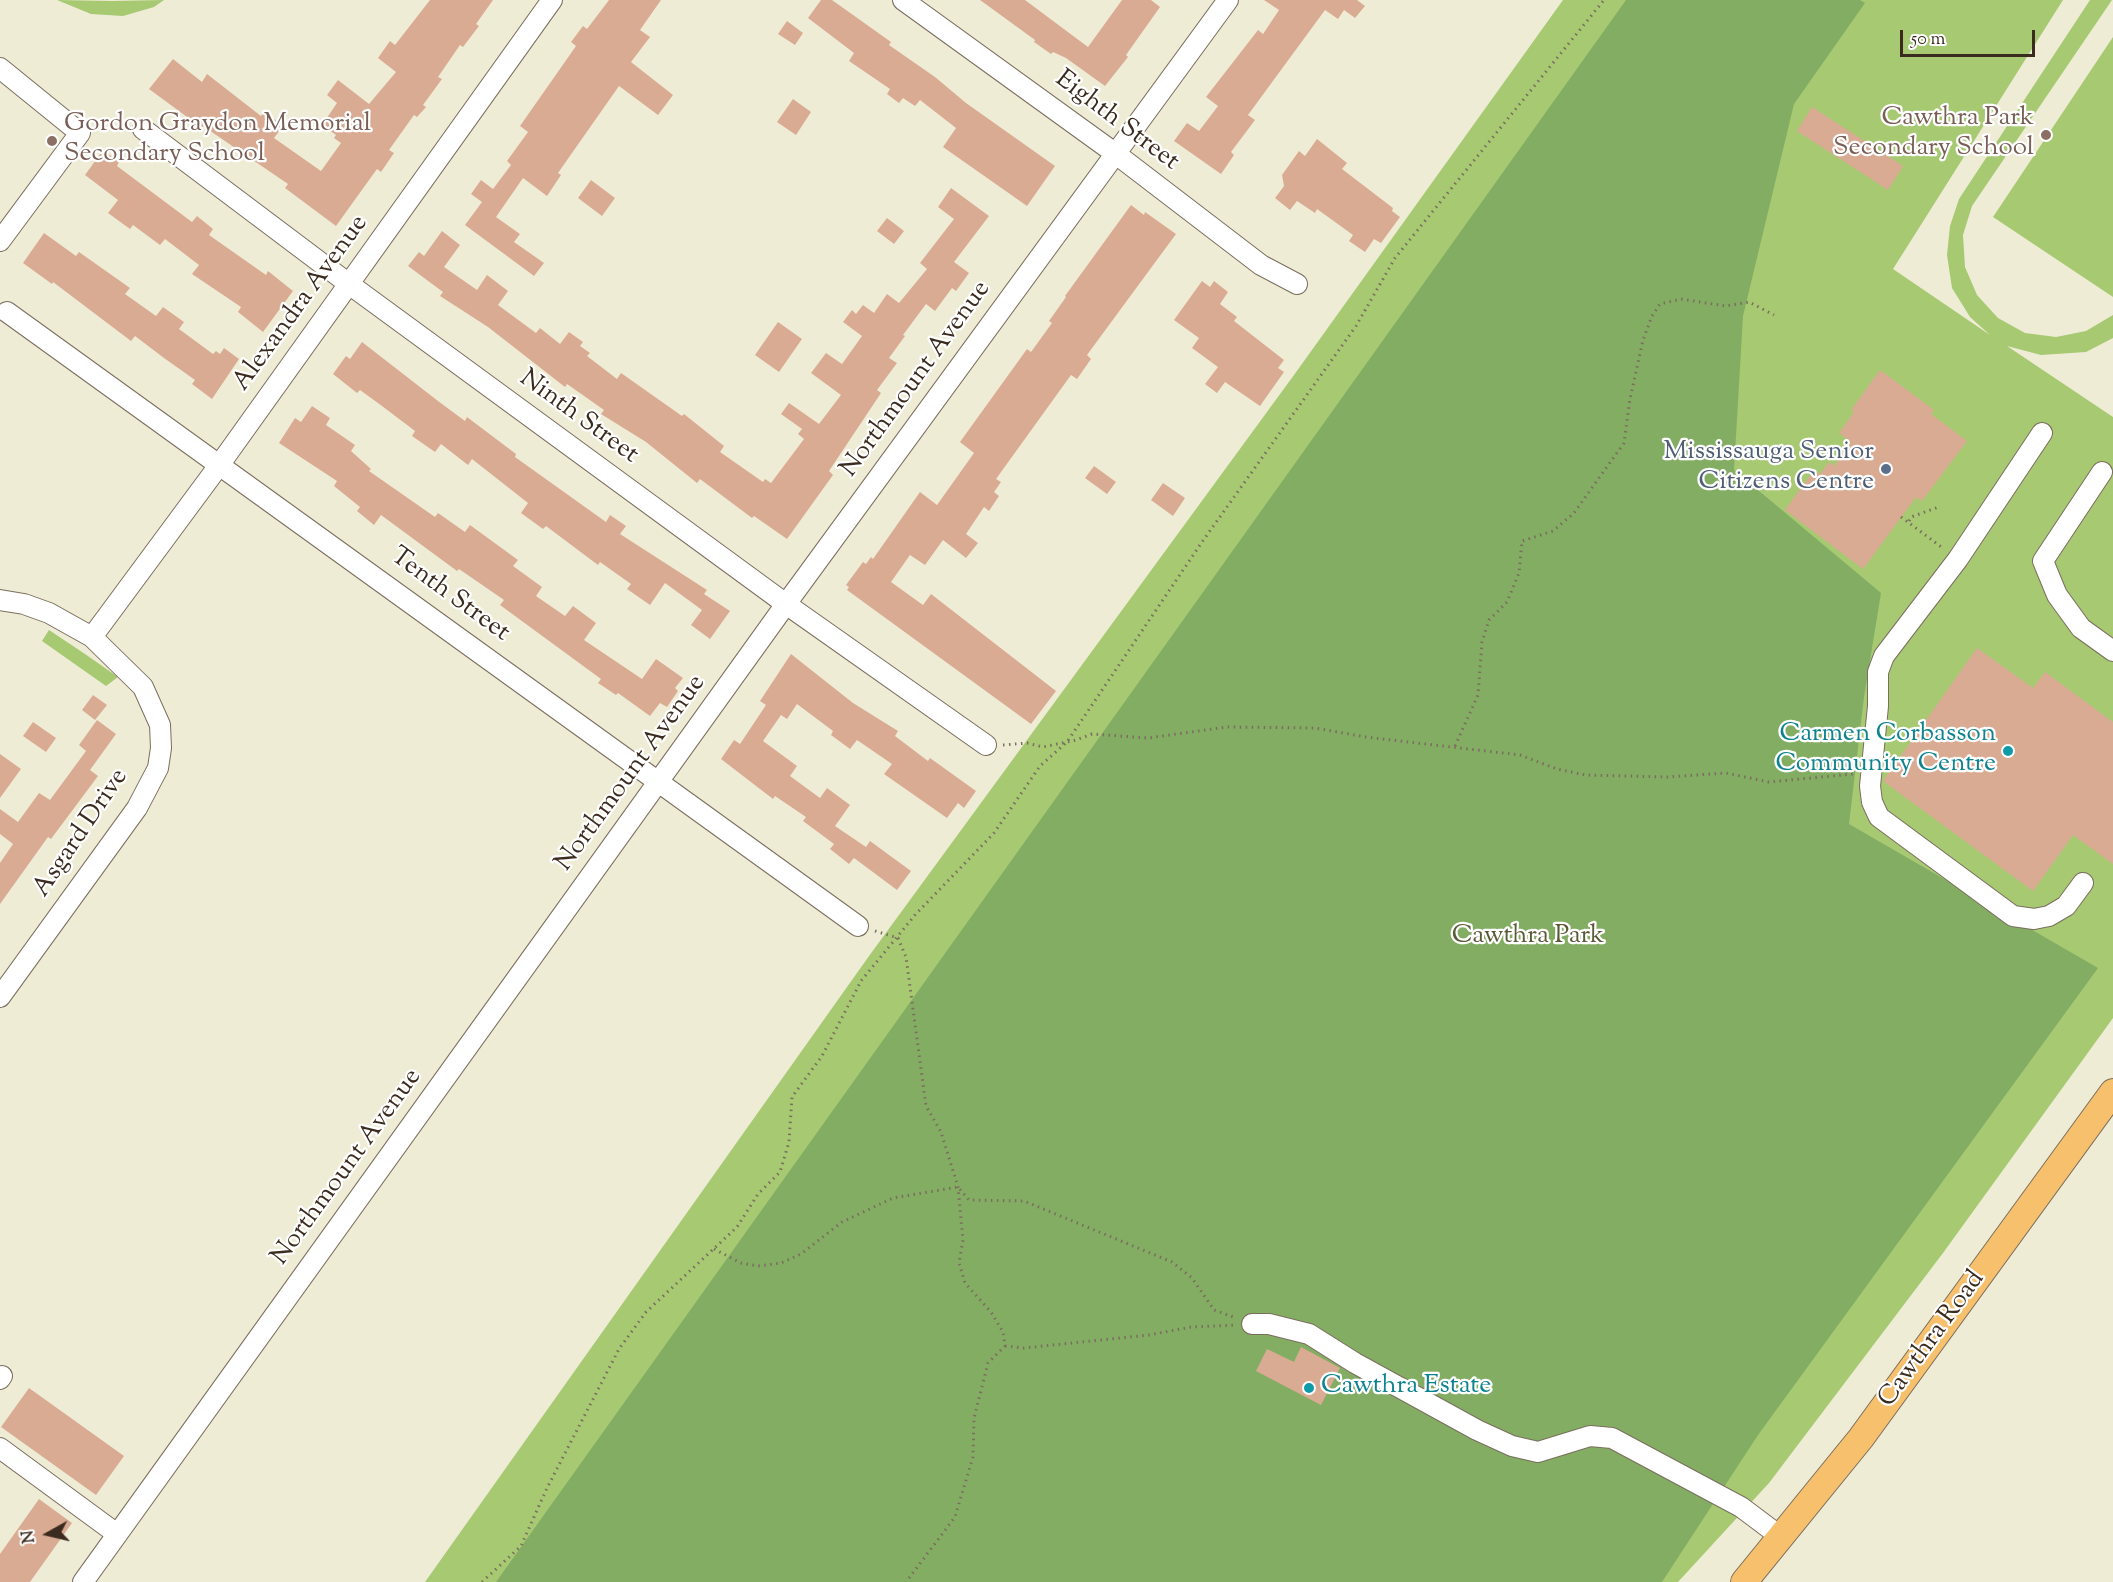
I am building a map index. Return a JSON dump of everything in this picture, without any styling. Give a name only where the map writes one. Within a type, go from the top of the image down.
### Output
[{"type":"main road","name":"Cawthra Road","points":[[1744,1582],[1861,1438],[2113,1092]]},
{"type":"street","name":"Alexandra Avenue","points":[[93,637],[220,464],[552,0]]},
{"type":"street","name":"Eighth Street","points":[[903,0],[1116,154],[1261,265],[1297,284]]},
{"type":"street","name":"Northmount Avenue","points":[[83,1582],[660,783],[786,604],[1228,0]]},
{"type":"street","points":[[0,68],[80,133],[0,241]]},
{"type":"street","name":"Ninth Street","points":[[143,129],[349,284],[786,604],[986,745]]},
{"type":"street","name":"Tenth Street","points":[[7,312],[858,926]]},
{"type":"street","points":[[2042,433],[1958,559],[1884,656],[1878,672],[1878,706],[1870,772],[1872,802],[1879,817],[2013,916],[2034,919],[2049,916],[2066,906],[2083,883]]},
{"type":"street","points":[[2102,472],[2043,561],[2057,595],[2081,628],[2113,651]]},
{"type":"street","name":"Asgard Drive","points":[[0,600],[24,604],[49,613],[93,637],[143,687],[152,702],[160,725],[161,748],[158,768],[137,807],[0,997]]},
{"type":"street","points":[[1252,1324],[1269,1324],[1310,1334],[1355,1363],[1477,1430],[1512,1446],[1538,1452],[1590,1436],[1612,1438],[1741,1507],[1781,1538]]},
{"type":"street","points":[[0,1448],[117,1534]]},
{"type":"path","points":[[482,1582],[521,1546],[547,1488],[619,1349],[646,1312],[737,1227],[758,1194],[780,1172],[789,1142],[792,1097],[822,1056],[861,981],[915,915],[994,833],[1040,766],[1067,742],[1202,542],[1356,326],[1395,258],[1604,0]]},
{"type":"path","points":[[1455,747],[1478,695],[1482,642],[1489,620],[1507,602],[1519,573],[1522,541],[1553,531],[1574,513],[1624,443],[1630,399],[1643,340],[1652,315],[1660,304],[1681,299],[1726,306],[1749,302],[1774,315]]},
{"type":"path","points":[[1909,521],[1911,517],[1939,507]]},
{"type":"path","points":[[1901,517],[1958,559]]},
{"type":"path","points":[[986,745],[1027,743],[1043,747],[1092,734],[1148,738],[1227,727],[1315,728],[1366,738],[1520,755],[1557,770],[1585,775],[1667,777],[1726,773],[1769,782],[1870,772]]},
{"type":"path","points":[[858,926],[898,938]]},
{"type":"path","points":[[898,938],[906,957],[926,1106],[941,1132],[958,1187],[963,1240],[958,1263],[965,1283],[991,1312],[1003,1332],[1005,1346]]},
{"type":"path","points":[[713,1248],[741,1263],[758,1266],[781,1263],[801,1254],[842,1222],[893,1198],[958,1187]]},
{"type":"path","points":[[958,1187],[969,1200],[1024,1201],[1172,1262],[1192,1278],[1214,1310],[1252,1324]]},
{"type":"path","points":[[1005,1346],[1024,1348],[1191,1328],[1252,1324]]},
{"type":"path","points":[[906,1582],[955,1517],[973,1457],[974,1418],[988,1363],[1005,1346]]},
{"type":"green space","points":[[57,0],[164,0],[154,7],[123,16],[91,14]]},
{"type":"green space","name":"Cawthra Park","points":[[1563,0],[2063,0],[1893,269],[1990,335],[1970,317],[1952,288],[1947,255],[1950,226],[1959,199],[2090,0],[2112,0],[1972,206],[1963,235],[1965,267],[1977,295],[1998,318],[2025,333],[2056,337],[2086,331],[2113,315],[2113,338],[2086,352],[2041,355],[2007,346],[2113,417],[2113,1018],[1943,1253],[1769,1483],[1678,1582],[425,1582],[869,956],[1294,375]]},
{"type":"green space","name":"Cawthra Park","points":[[1626,0],[1860,0],[1865,3],[1794,104],[1743,316],[1734,470],[1881,593],[1864,697],[1849,824],[2098,968],[1758,1435],[1662,1582],[496,1582]]},
{"type":"green space","points":[[2113,37],[2113,297],[1993,217]]},
{"type":"green space","points":[[49,630],[118,677],[106,686],[42,641]]},
{"type":"building","points":[[430,0],[493,0],[476,24],[479,26],[463,47],[460,45],[438,77],[442,79],[423,105],[426,107],[417,117],[414,115],[389,150],[394,153],[381,172],[377,169],[336,226],[285,188],[288,184],[203,126],[202,128],[149,89],[173,59],[202,82],[207,74],[261,116],[264,111],[283,126],[274,138],[321,171],[341,143],[334,138],[336,135],[322,125],[337,103],[327,95],[338,80],[369,104],[396,72],[378,58],[390,41],[395,45]]},
{"type":"building","points":[[609,0],[661,0],[640,30],[650,37],[631,62],[673,95],[658,115],[619,86],[558,173],[561,175],[547,196],[523,178],[496,217],[520,234],[514,242],[544,263],[534,276],[465,225],[482,202],[471,194],[481,180],[493,189],[511,165],[507,161],[528,132],[520,126],[576,46],[571,42],[583,26],[587,29]]},
{"type":"building","points":[[821,0],[832,0],[891,42],[889,45],[935,77],[966,103],[1055,166],[1027,206],[943,147],[956,128],[920,100],[915,106],[903,98],[899,103],[887,94],[890,89],[849,61],[854,53],[808,18]]},
{"type":"building","points":[[980,0],[1025,0],[1088,47],[1122,0],[1151,0],[1160,7],[1126,55],[1128,57],[1105,86],[1066,58],[1053,52],[1051,54]]},
{"type":"building","points":[[1264,0],[1357,0],[1365,6],[1355,18],[1344,10],[1338,19],[1325,10],[1248,115],[1255,120],[1231,152],[1234,155],[1221,174],[1174,141],[1187,123],[1199,131],[1218,106],[1206,97],[1258,30],[1263,34],[1279,10]]},
{"type":"building","points":[[787,21],[803,33],[795,45],[778,34]]},
{"type":"building","points":[[793,99],[811,112],[796,135],[777,122]]},
{"type":"building","points":[[1812,107],[1903,166],[1888,190],[1797,131]]},
{"type":"building","points":[[1317,139],[1347,163],[1342,169],[1393,208],[1392,211],[1400,217],[1381,243],[1374,239],[1365,252],[1349,241],[1353,235],[1317,209],[1315,213],[1297,201],[1290,210],[1275,198],[1284,186],[1282,175],[1299,151],[1305,156]]},
{"type":"building","points":[[103,150],[119,162],[117,166],[192,222],[197,216],[213,229],[209,235],[266,275],[268,271],[293,291],[263,332],[238,312],[241,307],[192,274],[199,265],[165,239],[160,245],[133,225],[130,229],[108,213],[118,200],[85,175]]},
{"type":"building","points":[[591,180],[615,198],[602,216],[578,198]]},
{"type":"building","points":[[951,188],[989,216],[954,262],[969,273],[956,291],[952,288],[935,311],[926,304],[903,335],[905,336],[889,358],[897,363],[877,390],[881,393],[829,471],[833,475],[787,539],[754,516],[752,518],[700,479],[697,483],[646,442],[601,414],[604,410],[567,384],[565,387],[488,327],[440,296],[443,292],[408,266],[419,252],[424,256],[442,231],[460,245],[444,267],[477,290],[487,275],[508,291],[498,305],[536,333],[540,328],[560,344],[569,332],[583,342],[580,346],[590,353],[587,356],[617,379],[621,373],[682,416],[684,414],[724,446],[720,452],[763,482],[765,479],[771,483],[804,439],[798,434],[802,429],[781,414],[789,403],[819,424],[841,395],[811,373],[826,353],[842,364],[862,336],[843,322],[852,310],[856,314],[863,305],[874,313],[887,294],[899,303],[927,269],[920,263],[954,219],[938,207]]},
{"type":"building","points":[[1131,205],[1176,234],[1087,355],[1091,359],[1077,379],[1071,375],[996,479],[1001,482],[994,492],[999,496],[989,511],[984,507],[966,534],[978,543],[966,558],[943,540],[925,565],[910,555],[891,582],[923,605],[931,594],[1056,691],[1031,724],[847,590],[849,587],[846,585],[863,562],[866,564],[871,557],[873,559],[920,492],[937,505],[974,453],[960,442],[1027,349],[1031,352],[1052,323],[1049,321],[1065,296]]},
{"type":"building","points":[[887,218],[904,231],[894,244],[877,231]]},
{"type":"building","points":[[44,233],[76,256],[79,252],[130,288],[125,294],[156,316],[163,307],[184,322],[179,329],[213,354],[216,351],[220,354],[224,348],[239,359],[212,399],[192,384],[195,380],[135,336],[131,341],[53,282],[52,284],[23,263]]},
{"type":"building","points":[[1202,281],[1210,287],[1214,281],[1228,292],[1220,304],[1237,317],[1234,321],[1284,360],[1278,368],[1284,372],[1260,406],[1225,382],[1217,393],[1205,384],[1218,367],[1192,348],[1199,338],[1174,320]]},
{"type":"building","points":[[778,322],[802,339],[779,372],[755,355]]},
{"type":"building","points":[[362,342],[465,421],[467,417],[516,454],[515,457],[606,522],[610,515],[626,526],[620,534],[707,590],[704,594],[730,611],[710,639],[691,625],[702,610],[665,583],[650,605],[627,589],[631,584],[600,562],[598,565],[546,526],[543,529],[521,513],[528,503],[472,459],[468,465],[441,444],[435,452],[412,436],[415,431],[360,390],[357,393],[333,374],[346,356],[350,359]]},
{"type":"building","name":"Mississauga Senior Citizens Centre","points":[[1880,370],[1934,410],[1931,414],[1967,441],[1922,501],[1916,497],[1863,569],[1785,510],[1814,470],[1820,474],[1829,462],[1834,466],[1851,442],[1839,433],[1854,412],[1851,410]]},
{"type":"building","points":[[312,406],[330,418],[326,425],[355,445],[351,451],[371,469],[369,471],[435,517],[438,513],[465,532],[470,525],[518,560],[513,566],[542,587],[536,596],[565,616],[573,606],[596,623],[584,640],[642,679],[656,659],[683,678],[675,688],[678,691],[667,707],[660,703],[650,716],[618,693],[616,695],[598,683],[601,679],[500,605],[504,600],[459,569],[457,571],[381,515],[374,525],[357,511],[360,507],[334,486],[337,481],[279,443],[295,418],[301,422]]},
{"type":"building","points":[[1094,466],[1116,482],[1107,494],[1085,478]]},
{"type":"building","points":[[1163,483],[1185,498],[1173,516],[1151,500]]},
{"type":"building","name":"Carmen Corbasson Community Centre","points":[[1977,648],[2033,688],[2045,672],[2113,722],[2113,864],[2073,835],[2033,891],[1883,781]]},
{"type":"building","points":[[791,654],[853,703],[898,731],[895,736],[928,761],[930,758],[976,791],[964,808],[958,803],[947,818],[884,774],[892,764],[857,740],[850,749],[831,735],[833,731],[797,704],[787,719],[781,715],[763,741],[797,766],[790,776],[820,798],[827,788],[850,805],[835,826],[866,847],[870,841],[911,871],[897,890],[854,858],[849,864],[830,849],[834,844],[803,821],[806,817],[775,796],[773,799],[721,759],[734,740],[740,744],[766,705],[760,701]]},
{"type":"building","points":[[93,695],[107,705],[95,720],[82,710]]},
{"type":"building","points":[[97,720],[116,734],[90,770],[98,776],[51,839],[48,837],[0,904],[0,863],[13,844],[0,834],[0,809],[18,822],[39,793],[50,800],[86,751],[79,745]]},
{"type":"building","points":[[33,722],[56,738],[46,752],[23,736]]},
{"type":"building","points":[[0,754],[21,769],[0,798]]},
{"type":"building","name":"Cawthra Estate","points":[[1301,1347],[1340,1368],[1321,1405],[1256,1371],[1267,1349],[1294,1362]]},
{"type":"building","points":[[29,1388],[124,1456],[96,1495],[1,1427]]},
{"type":"building","points":[[39,1499],[72,1523],[30,1582],[0,1582],[0,1554]]},
{"type":"place","name":"Cawthra Park Secondary School","points":[[2046,135]]},
{"type":"place","name":"Gordon Graydon Memorial Secondary School","points":[[52,141]]},
{"type":"place","name":"Mississauga Senior Citizens Centre","points":[[1886,469]]},
{"type":"place","name":"Carmen Corbasson Community Centre","points":[[2008,751]]},
{"type":"place","name":"Cawthra Estate","points":[[1309,1388]]}]
